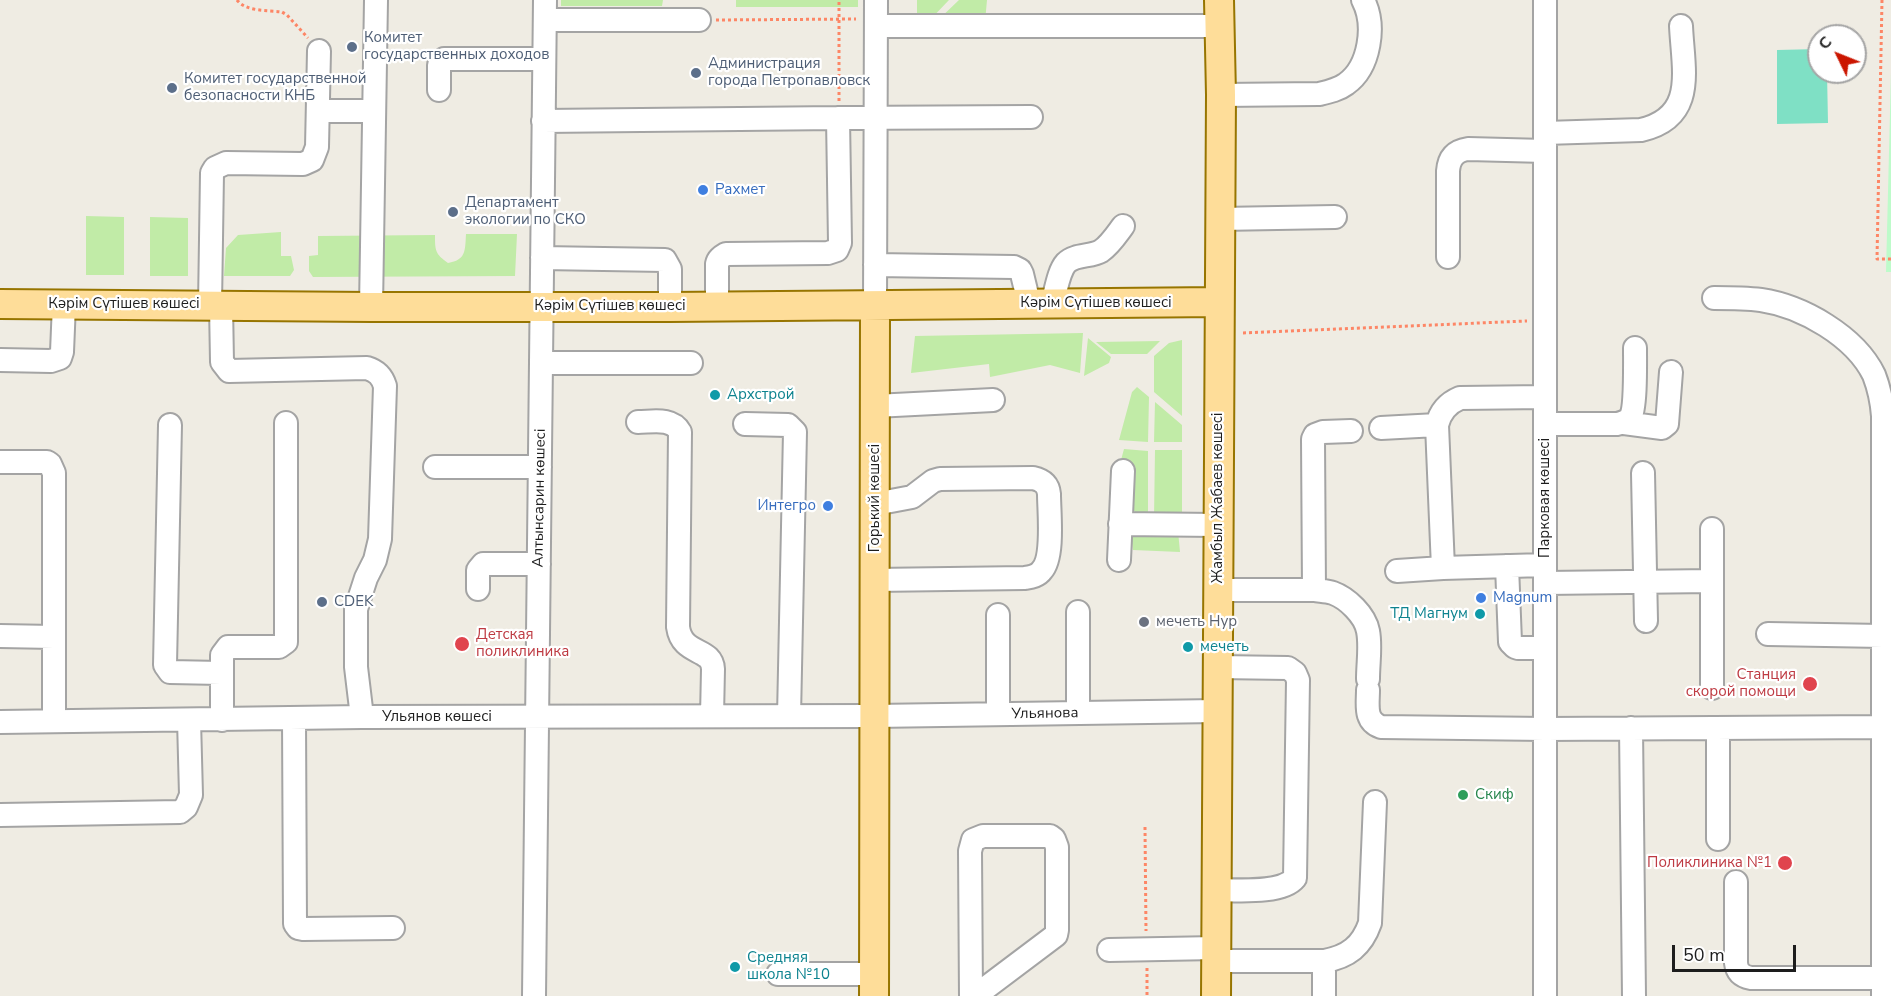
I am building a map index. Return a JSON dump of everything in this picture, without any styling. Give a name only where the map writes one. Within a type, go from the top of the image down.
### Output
[{"type":"main road","name":"Жамбыл Жабаев көшесі","points":[[1216,996],[1221,95],[1219,13]]},
{"type":"main road","name":"Кәрім Сүтішев көшесі","points":[[0,303],[670,307],[1219,302]]},
{"type":"main road","name":"Горький көшесі","points":[[874,985],[875,306]]},
{"type":"street","points":[[371,307],[376,0]]},
{"type":"street","points":[[1221,95],[1318,94],[1332,91],[1346,84],[1357,72],[1365,58],[1369,41],[1367,8],[1363,0]]},
{"type":"street","name":"Парковая көшесі","points":[[1545,0],[1545,996]]},
{"type":"street","points":[[545,10],[699,20]]},
{"type":"street","name":"Алтынсарин көшесі","points":[[534,996],[545,10]]},
{"type":"street","points":[[876,15],[1219,13]]},
{"type":"street","name":"Горький көшесі","points":[[875,306],[876,15]]},
{"type":"street","points":[[1448,257],[1448,171],[1452,156],[1468,149],[1545,142],[1653,127],[1672,115],[1682,98],[1684,87],[1681,27]]},
{"type":"street","points":[[319,51],[317,147],[312,160],[303,164],[226,163],[215,168],[211,179],[216,305],[222,362],[229,370],[367,368],[381,375],[385,386],[380,539],[375,560],[366,578],[356,609],[356,667],[362,717]]},
{"type":"street","points":[[439,90],[439,65],[444,59],[544,59]]},
{"type":"street","points":[[319,111],[373,111]]},
{"type":"street","points":[[543,121],[1031,117]]},
{"type":"street","points":[[717,306],[717,261],[726,254],[828,253],[837,250],[840,243],[838,118]]},
{"type":"street","points":[[1220,219],[1335,217]]},
{"type":"street","points":[[875,265],[1014,267],[1020,270],[1041,303],[1066,264],[1072,259],[1101,251],[1123,226]]},
{"type":"street","points":[[542,258],[665,260],[670,269],[670,307]]},
{"type":"street","points":[[1714,298],[1760,300],[1800,311],[1825,325],[1858,352],[1874,376],[1881,401],[1883,416],[1883,728],[1888,820],[1883,987],[1806,987],[1740,974],[1736,963],[1736,882]]},
{"type":"street","points":[[0,360],[51,361],[60,358],[64,304]]},
{"type":"street","points":[[1624,423],[1632,412],[1635,348]]},
{"type":"street","points":[[542,363],[691,363]]},
{"type":"street","points":[[1545,424],[1624,423],[1662,428],[1666,424],[1671,372]]},
{"type":"street","points":[[1443,568],[1437,425],[1442,413],[1453,401],[1460,398],[1544,397]]},
{"type":"street","points":[[875,406],[993,399]]},
{"type":"street","points":[[638,422],[673,423],[680,432],[678,627],[680,636],[687,646],[706,656],[713,664],[712,716]]},
{"type":"street","points":[[222,720],[222,655],[228,647],[279,647],[286,642],[286,423]]},
{"type":"street","points":[[745,424],[788,426],[795,432],[789,716]]},
{"type":"street","points":[[170,425],[165,666],[170,672],[221,673]]},
{"type":"street","points":[[1381,428],[1437,425]]},
{"type":"street","points":[[1314,590],[1313,439],[1315,435],[1323,432],[1351,431]]},
{"type":"street","points":[[0,462],[41,461],[53,468],[54,721]]},
{"type":"street","points":[[435,467],[540,467]]},
{"type":"street","points":[[1119,560],[1123,471]]},
{"type":"street","points":[[1643,473],[1646,621]]},
{"type":"street","points":[[874,580],[1034,576],[1042,571],[1047,561],[1049,494],[1044,482],[1033,478],[940,479],[933,481],[912,497],[875,504]]},
{"type":"street","points":[[1120,524],[1218,525]]},
{"type":"street","points":[[1712,530],[1712,688]]},
{"type":"street","points":[[478,589],[478,570],[483,564],[539,564]]},
{"type":"street","points":[[1507,566],[1510,642],[1518,648],[1545,648]]},
{"type":"street","points":[[1397,571],[1507,566],[1544,574],[1645,581],[1712,581]]},
{"type":"street","points":[[1218,590],[1314,590],[1336,594],[1352,606],[1364,621],[1368,637],[1369,717],[1373,724],[1378,726],[1545,729],[1883,728]]},
{"type":"street","points":[[1078,612],[1078,713]]},
{"type":"street","points":[[998,615],[998,714]]},
{"type":"street","points":[[1768,634],[1883,636]]},
{"type":"street","points":[[0,636],[54,637]]},
{"type":"street","points":[[1216,890],[1278,888],[1291,883],[1295,878],[1298,692],[1297,677],[1288,669],[1217,667]]},
{"type":"street","name":"Ульянова","points":[[873,716],[1217,711]]},
{"type":"street","name":"Ульянов көшесі","points":[[0,722],[362,717],[873,716]]},
{"type":"street","points":[[294,719],[295,924],[303,930],[393,928]]},
{"type":"street","points":[[0,815],[180,812],[186,807],[191,795],[189,720]]},
{"type":"street","points":[[1631,728],[1634,996]]},
{"type":"street","points":[[1718,728],[1718,839]]},
{"type":"street","points":[[1108,950],[1146,950],[1324,961],[1347,955],[1366,935],[1370,923],[1375,802]]},
{"type":"street","points":[[983,836],[1050,836],[1057,847],[1056,935],[973,996],[970,851],[973,840],[983,836]]},
{"type":"street","points":[[1324,961],[1324,996]]},
{"type":"street","points":[[778,974],[874,985]]},
{"type":"path","points":[[237,0],[246,8],[282,12],[287,15],[319,51]]},
{"type":"path","points":[[838,118],[839,0]]},
{"type":"path","points":[[1882,0],[1877,259],[1891,259]]},
{"type":"path","points":[[699,20],[839,19],[876,15]]},
{"type":"path","points":[[1220,334],[1544,320]]},
{"type":"path","points":[[1145,827],[1147,996]]},
{"type":"green space","points":[[561,0],[663,0],[662,6],[561,6]]},
{"type":"green space","points":[[736,0],[858,0],[858,7],[736,7]]},
{"type":"green space","points":[[917,0],[949,0],[928,22],[917,22]]},
{"type":"green space","points":[[959,0],[987,0],[985,22],[936,22]]},
{"type":"green space","points":[[1807,49],[1807,84],[1827,84],[1828,123],[1777,124],[1777,50]]},
{"type":"green space","points":[[1891,72],[1891,272],[1886,272]]},
{"type":"green space","points":[[86,216],[124,217],[124,275],[86,275]]},
{"type":"green space","points":[[150,217],[188,218],[188,276],[150,276]]},
{"type":"green space","points":[[281,232],[281,256],[291,256],[294,270],[290,276],[224,276],[226,248],[238,235]]},
{"type":"green space","points":[[466,234],[517,234],[515,276],[313,277],[309,271],[309,256],[318,255],[318,236],[435,235],[437,251],[440,257],[448,263],[458,260],[463,254]]},
{"type":"green space","points":[[1083,333],[1080,373],[1050,365],[990,377],[989,364],[911,373],[915,336]]},
{"type":"green space","points":[[1088,338],[1111,357],[1109,363],[1084,376]]},
{"type":"green space","points":[[1182,340],[1182,416],[1154,392],[1154,356],[1169,343]]},
{"type":"green space","points":[[1160,341],[1147,354],[1111,354],[1096,342]]},
{"type":"green space","points":[[1137,387],[1149,397],[1148,442],[1119,440],[1132,392]]},
{"type":"green space","points":[[1155,402],[1182,425],[1182,442],[1154,442]]},
{"type":"green space","points":[[1124,449],[1148,451],[1148,518],[1141,517],[1132,509],[1132,464],[1121,460]]},
{"type":"green space","points":[[1155,450],[1182,450],[1182,516],[1154,518]]},
{"type":"green space","points":[[1178,531],[1180,552],[1133,550],[1131,537],[1141,532]]},
{"type":"place","name":"Комитет государственных доходов","points":[[352,47]]},
{"type":"place","name":"Администрация города Петропавловск","points":[[696,73]]},
{"type":"place","name":"Комитет государственной безопасности КНБ","points":[[172,88]]},
{"type":"place","name":"Рахмет","points":[[703,190]]},
{"type":"place","name":"Департамент экологии по СКО","points":[[453,212]]},
{"type":"place","name":"Архстрой","points":[[715,395]]},
{"type":"place","name":"Интегро","points":[[828,506]]},
{"type":"place","name":"Magnum","points":[[1481,598]]},
{"type":"place","name":"CDEK","points":[[322,602]]},
{"type":"place","name":"ТД Магнум","points":[[1480,614]]},
{"type":"place","name":"мечеть Нур","points":[[1144,622]]},
{"type":"place","name":"Детская поликлиника","points":[[462,644]]},
{"type":"place","name":"мечеть","points":[[1188,647]]},
{"type":"place","name":"Станция скорой помощи","points":[[1810,684]]},
{"type":"place","name":"Скиф","points":[[1463,795]]},
{"type":"place","name":"Поликлиника №1","points":[[1785,863]]},
{"type":"place","name":"Средняя школа №10","points":[[735,967]]}]
